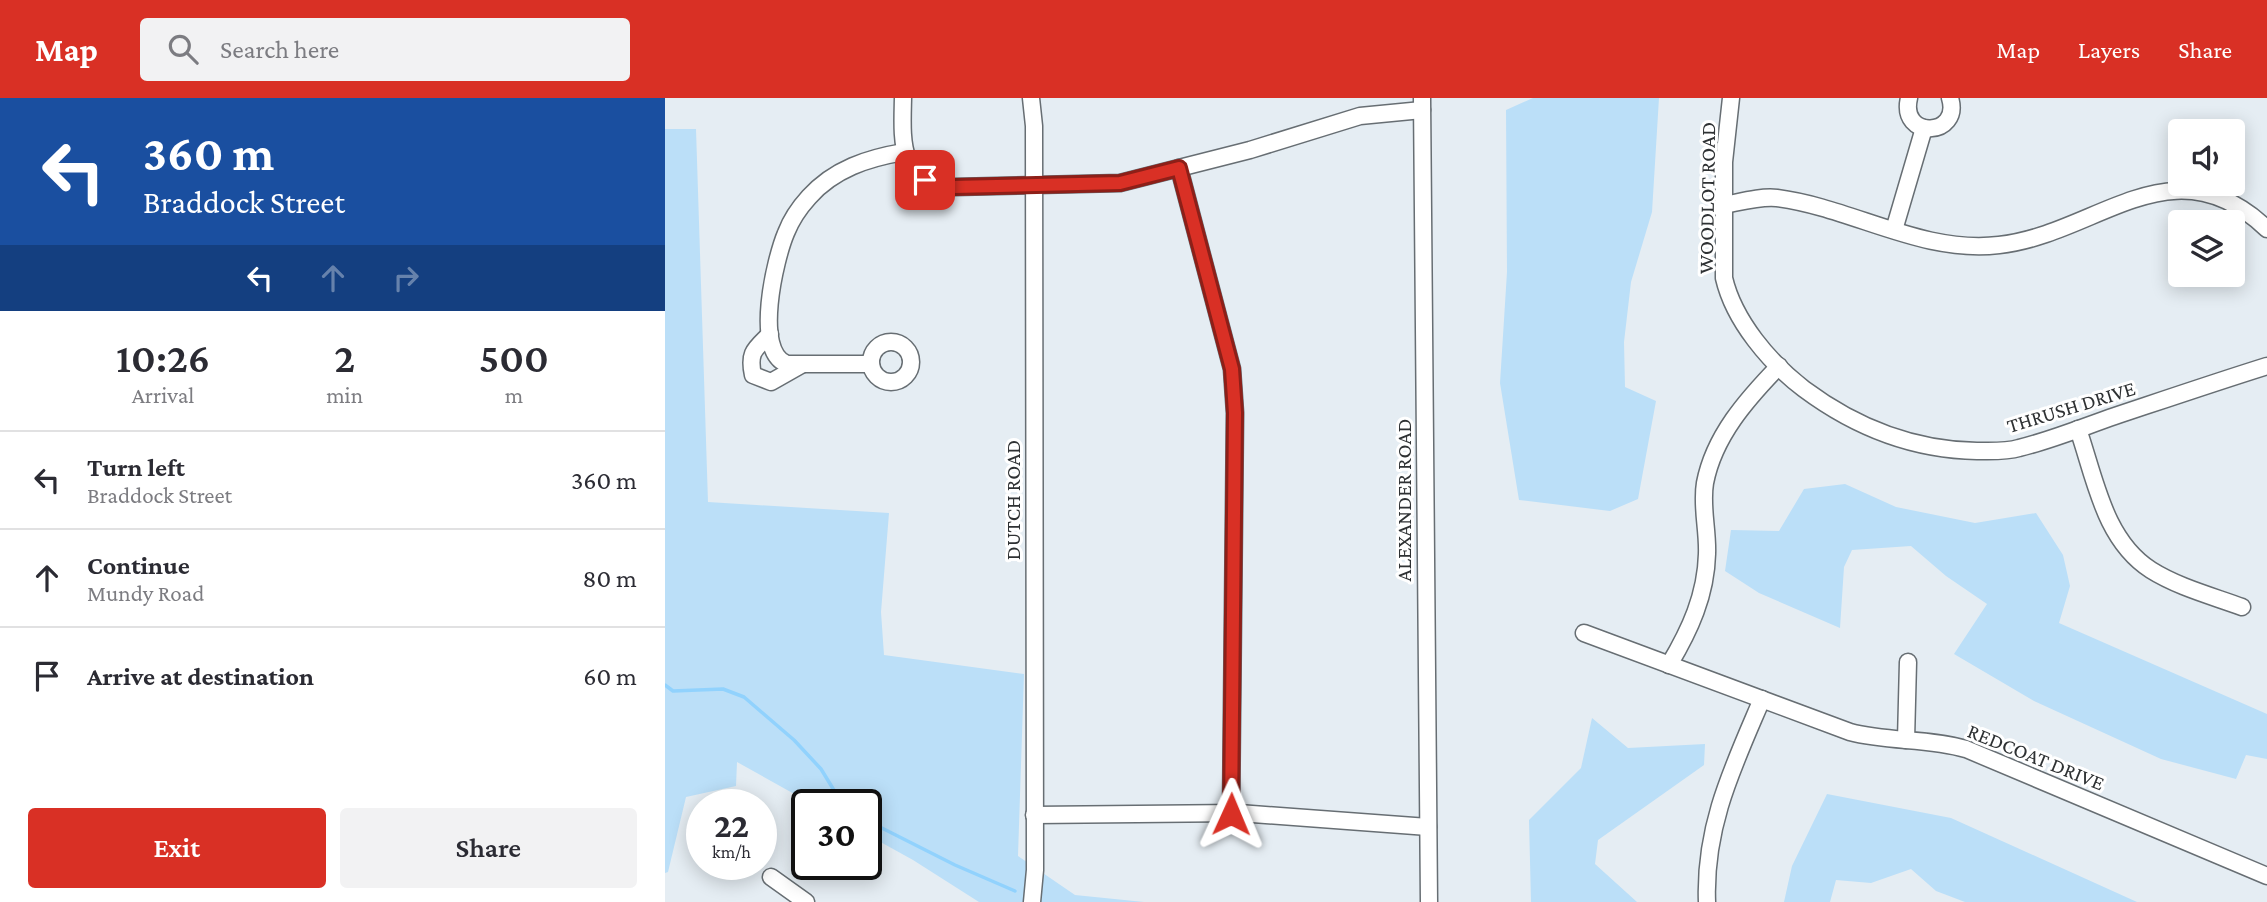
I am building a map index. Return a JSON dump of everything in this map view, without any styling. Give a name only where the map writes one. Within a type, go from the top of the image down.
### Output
[{"type":"street","points":[[903,98],[904,152],[917,174],[934,184],[954,187],[1120,183],[1250,150],[1360,116],[1422,104]]},
{"type":"street","name":"DUTCH ROAD","points":[[1031,98],[1034,125],[1035,870],[1032,902]]},
{"type":"street","name":"WOODLOT ROAD","points":[[1731,98],[1724,162],[1724,278],[1742,318],[1779,366]]},
{"type":"street","points":[[1909,98],[1911,118],[1924,128],[1937,128],[1949,118],[1952,111],[1950,98]]},
{"type":"street","name":"ALEXANDER ROAD","points":[[1422,104],[1429,902]]},
{"type":"street","points":[[1894,230],[1924,128]]},
{"type":"street","points":[[870,364],[782,362],[773,352],[769,306],[778,256],[787,230],[801,207],[819,187],[841,171],[861,162],[904,152]]},
{"type":"street","points":[[1179,168],[1232,369],[1235,413],[1231,814]]},
{"type":"street","points":[[1724,205],[1775,198],[1844,214],[1938,243],[1959,246],[2001,245],[2042,235],[2135,197],[2174,191],[2200,193],[2225,200],[2248,213],[2267,229]]},
{"type":"street","points":[[770,334],[753,352],[750,363],[753,375],[771,382],[803,364]]},
{"type":"street","points":[[1669,665],[1688,634],[1705,580],[1705,485],[1711,460],[1744,403],[1779,366]]},
{"type":"street","name":"THRUSH DRIVE","points":[[1779,366],[1822,403],[1847,418],[1892,437],[1959,451],[2017,449],[2267,366]]},
{"type":"street","points":[[2078,429],[2111,525],[2132,554],[2160,575],[2242,607]]},
{"type":"street","name":"REDCOAT DRIVE","points":[[1584,633],[1850,732],[1873,738],[1948,744],[1966,749],[2267,876]]},
{"type":"street","points":[[1906,740],[1908,662]]},
{"type":"street","points":[[1707,902],[1708,855],[1716,817],[1730,774],[1762,699]]},
{"type":"street","points":[[1034,815],[1231,814],[1428,827]]},
{"type":"street","points":[[775,880],[806,902]]},
{"type":"shaded area","points":[[1533,98],[1659,98],[1652,212],[1631,282],[1624,342],[1625,387],[1656,401],[1638,499],[1610,511],[1519,500],[1500,383],[1507,272],[1506,110]]},
{"type":"shaded area","points":[[665,129],[696,129],[708,502],[889,513],[881,612],[884,655],[1024,674],[1018,856],[1075,895],[1144,902],[979,902],[882,843],[882,789],[791,789],[791,792],[737,762],[736,786],[722,789],[686,789],[668,872],[665,873]]},
{"type":"shaded area","points":[[1845,484],[1896,507],[1975,523],[2036,513],[2063,555],[2070,586],[2059,623],[2267,714],[2267,759],[2246,755],[2236,779],[2161,759],[2034,701],[1954,654],[1987,604],[1946,576],[1911,546],[1852,550],[1844,567],[1840,628],[1759,593],[1725,571],[1731,530],[1779,531],[1804,489]]},
{"type":"shaded area","points":[[1592,718],[1628,748],[1705,744],[1704,765],[1598,840],[1595,864],[1637,902],[1531,902],[1529,820],[1581,768]]},
{"type":"shaded area","points":[[1827,794],[1951,818],[2137,902],[1965,902],[1936,891],[1911,869],[1871,883],[1836,880],[1830,902],[1784,902],[1792,866]]},
{"type":"waterway","points":[[665,685],[673,691],[723,689],[744,697],[794,740],[821,769],[833,789]]},
{"type":"waterway","points":[[882,828],[955,865],[1015,891]]},
{"type":"route","points":[[925,180],[944,187],[1120,183],[1179,168],[1232,369],[1235,413],[1231,814]]}]
